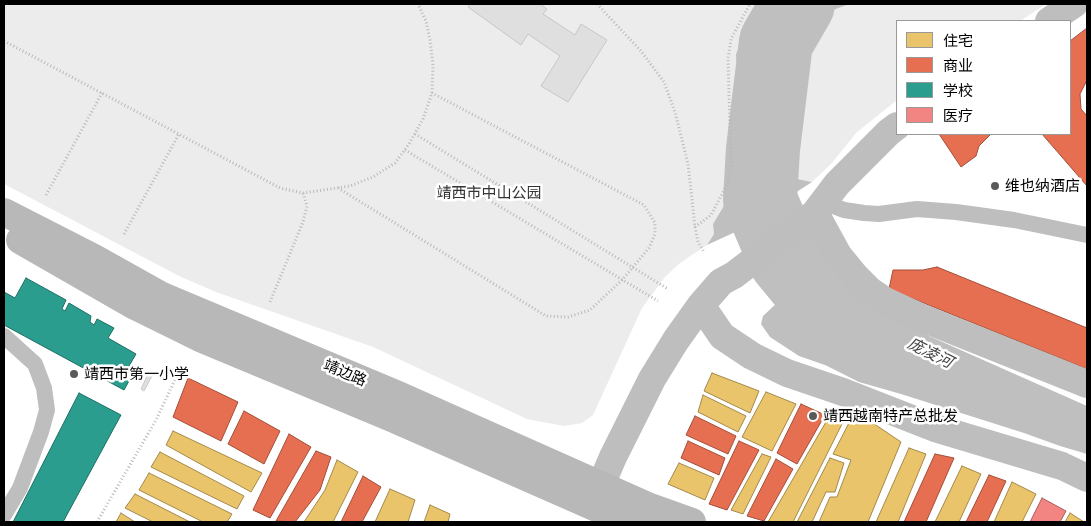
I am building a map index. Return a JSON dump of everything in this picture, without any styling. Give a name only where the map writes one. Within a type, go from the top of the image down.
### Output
[{"type":"main road","name":"靖边路","points":[[4,212],[94,258],[162,296],[389,391],[650,507],[692,522]]},
{"type":"main road","name":"靖边路","points":[[4,231],[135,306],[200,338],[633,522]]},
{"type":"street","points":[[1050,20],[1074,4]]},
{"type":"street","points":[[601,485],[652,379],[676,340],[701,305],[728,279],[815,212],[836,184],[896,127]]},
{"type":"street","points":[[815,212],[838,255],[856,278],[884,301],[1087,384]]},
{"type":"street","points":[[701,305],[722,336],[752,356],[787,373],[935,428],[1062,466],[1087,478]]},
{"type":"lane","points":[[815,212],[844,210],[879,214],[917,209],[956,212],[1014,220],[1087,235]]},
{"type":"lane","points":[[4,336],[35,364],[44,388],[47,410],[41,432],[20,488],[4,515]]},
{"type":"path","points":[[4,41],[280,188],[303,194],[350,186],[373,177],[395,163],[415,134],[423,119],[432,93],[433,65],[426,21],[418,4]]},
{"type":"path","points":[[597,4],[641,51],[664,82],[675,112],[688,164],[698,242],[708,262],[728,279]]},
{"type":"path","points":[[695,228],[711,215],[729,181],[731,164],[728,59],[731,38],[750,4]]},
{"type":"path","points":[[44,198],[102,93]]},
{"type":"path","points":[[338,188],[546,316],[568,317],[590,310],[622,280],[649,248],[655,234],[655,223],[644,206],[432,93]]},
{"type":"path","points":[[122,238],[179,134]]},
{"type":"path","points":[[415,134],[671,290],[654,307]]},
{"type":"path","points":[[405,150],[658,301]]},
{"type":"path","points":[[266,310],[303,222],[307,206],[303,194]]},
{"type":"path","points":[[97,522],[156,420],[181,368],[200,338]]},
{"type":"green space","name":"靖西市中山公园","points":[[4,4],[761,4],[755,11],[736,54],[738,169],[728,199],[713,224],[714,234],[707,245],[680,263],[665,277],[642,308],[593,415],[582,423],[564,426],[527,419],[373,347],[216,292],[179,276],[4,184]]},
{"type":"green space","points":[[849,4],[1046,4],[1022,20],[896,20],[896,101],[856,133],[832,163],[812,182],[797,179],[789,167],[788,149],[791,122],[788,78],[795,54],[809,30],[828,12]]},
{"type":"water","points":[[761,4],[849,4],[828,12],[809,30],[795,54],[788,78],[791,122],[788,149],[789,167],[797,179],[812,182],[733,233],[707,245],[714,234],[713,224],[728,199],[738,169],[736,54],[755,11]]},
{"type":"water","name":"庞凌河","points":[[813,279],[827,282],[844,296],[884,316],[1087,406],[1087,454],[859,382],[825,365],[799,356],[770,337],[761,324],[763,316],[794,287]]},
{"type":"building: 住宅","points":[[712,373],[759,391],[750,413],[704,391]]},
{"type":"building: 住宅","points":[[766,392],[796,404],[772,451],[742,437]]},
{"type":"building: 住宅","points":[[703,395],[746,416],[738,432],[698,412]]},
{"type":"building: 住宅","points":[[830,415],[845,418],[793,522],[768,522]]},
{"type":"building: 住宅","points":[[861,415],[901,442],[868,522],[819,522],[830,497],[837,497],[851,460],[833,454],[852,417]]},
{"type":"building: 住宅","points":[[173,431],[262,473],[251,492],[166,445]]},
{"type":"building: 住宅","points":[[909,448],[926,454],[898,522],[876,522]]},
{"type":"building: 住宅","points":[[160,452],[244,496],[237,509],[151,467]]},
{"type":"building: 住宅","points":[[762,454],[771,457],[743,514],[731,510]]},
{"type":"building: 住宅","points":[[830,458],[844,463],[835,492],[826,492],[812,522],[797,522]]},
{"type":"building: 住宅","points":[[337,460],[358,472],[333,522],[304,522],[325,490]]},
{"type":"building: 住宅","points":[[679,463],[714,478],[705,500],[668,484]]},
{"type":"building: 住宅","points":[[962,466],[981,474],[959,522],[935,522]]},
{"type":"building: 住宅","points":[[149,473],[232,514],[227,522],[203,522],[139,490]]},
{"type":"building: 住宅","points":[[1012,482],[1036,494],[1022,522],[994,522]]},
{"type":"building: 住宅","points":[[390,489],[415,500],[408,522],[375,522]]},
{"type":"building: 住宅","points":[[135,494],[190,522],[153,522],[125,508]]},
{"type":"building: 住宅","points":[[430,505],[450,514],[448,522],[424,522]]},
{"type":"building: 住宅","points":[[121,513],[135,522],[116,522]]},
{"type":"building: 住宅","points":[[1070,513],[1084,522],[1065,522]]},
{"type":"building: 商业","points":[[1087,28],[1087,80],[1080,94],[1081,109],[1087,116],[1087,186],[1043,135],[1071,135],[1071,40]]},
{"type":"building: 商业","points":[[940,135],[990,135],[979,146],[976,156],[961,167]]},
{"type":"building: 商业","points":[[937,267],[1087,328],[1087,369],[889,289],[893,270],[923,270]]},
{"type":"building: 商业","points":[[188,378],[238,402],[221,441],[173,417]]},
{"type":"building: 商业","points":[[801,404],[825,415],[797,464],[777,453]]},
{"type":"building: 商业","points":[[244,411],[280,431],[264,464],[228,444]]},
{"type":"building: 商业","points":[[695,416],[736,436],[728,454],[686,435]]},
{"type":"building: 商业","points":[[289,434],[311,447],[270,518],[253,510]]},
{"type":"building: 商业","points":[[688,441],[725,458],[719,475],[681,458]]},
{"type":"building: 商业","points":[[739,441],[759,450],[727,510],[709,504]]},
{"type":"building: 商业","points":[[316,451],[331,457],[320,490],[295,522],[276,521]]},
{"type":"building: 商业","points":[[935,454],[954,458],[926,522],[904,522]]},
{"type":"building: 商业","points":[[776,459],[793,469],[764,521],[747,516]]},
{"type":"building: 商业","points":[[989,475],[1006,481],[987,522],[966,522]]},
{"type":"building: 商业","points":[[363,476],[381,487],[362,522],[341,522]]},
{"type":"building: 学校","points":[[26,278],[66,300],[62,309],[65,311],[69,303],[91,316],[90,322],[94,325],[97,319],[114,328],[108,338],[136,354],[129,366],[135,370],[124,390],[4,325],[4,292],[15,298]]},
{"type":"building: 学校","points":[[79,393],[121,415],[63,522],[13,522]]},
{"type":"building: 医疗","points":[[1042,498],[1066,511],[1060,522],[1030,522]]},
{"type":"building: 其他","points":[[470,4],[540,4],[547,9],[543,14],[575,35],[581,24],[607,40],[568,102],[541,86],[560,56],[528,34],[521,45],[468,7]]},
{"type":"building: 其他","points":[[149,372],[153,374],[144,391],[141,389]]},
{"type":"waterway","points":[[798,4],[776,42],[763,149],[760,200],[785,259],[817,298],[890,333]]},
{"type":"place","name":"维也纳酒店","points":[[995,186]]},
{"type":"place","name":"靖西市第一小学","points":[[74,374]]},
{"type":"place","name":"靖西越南特产总批发","points":[[813,416]]}]
